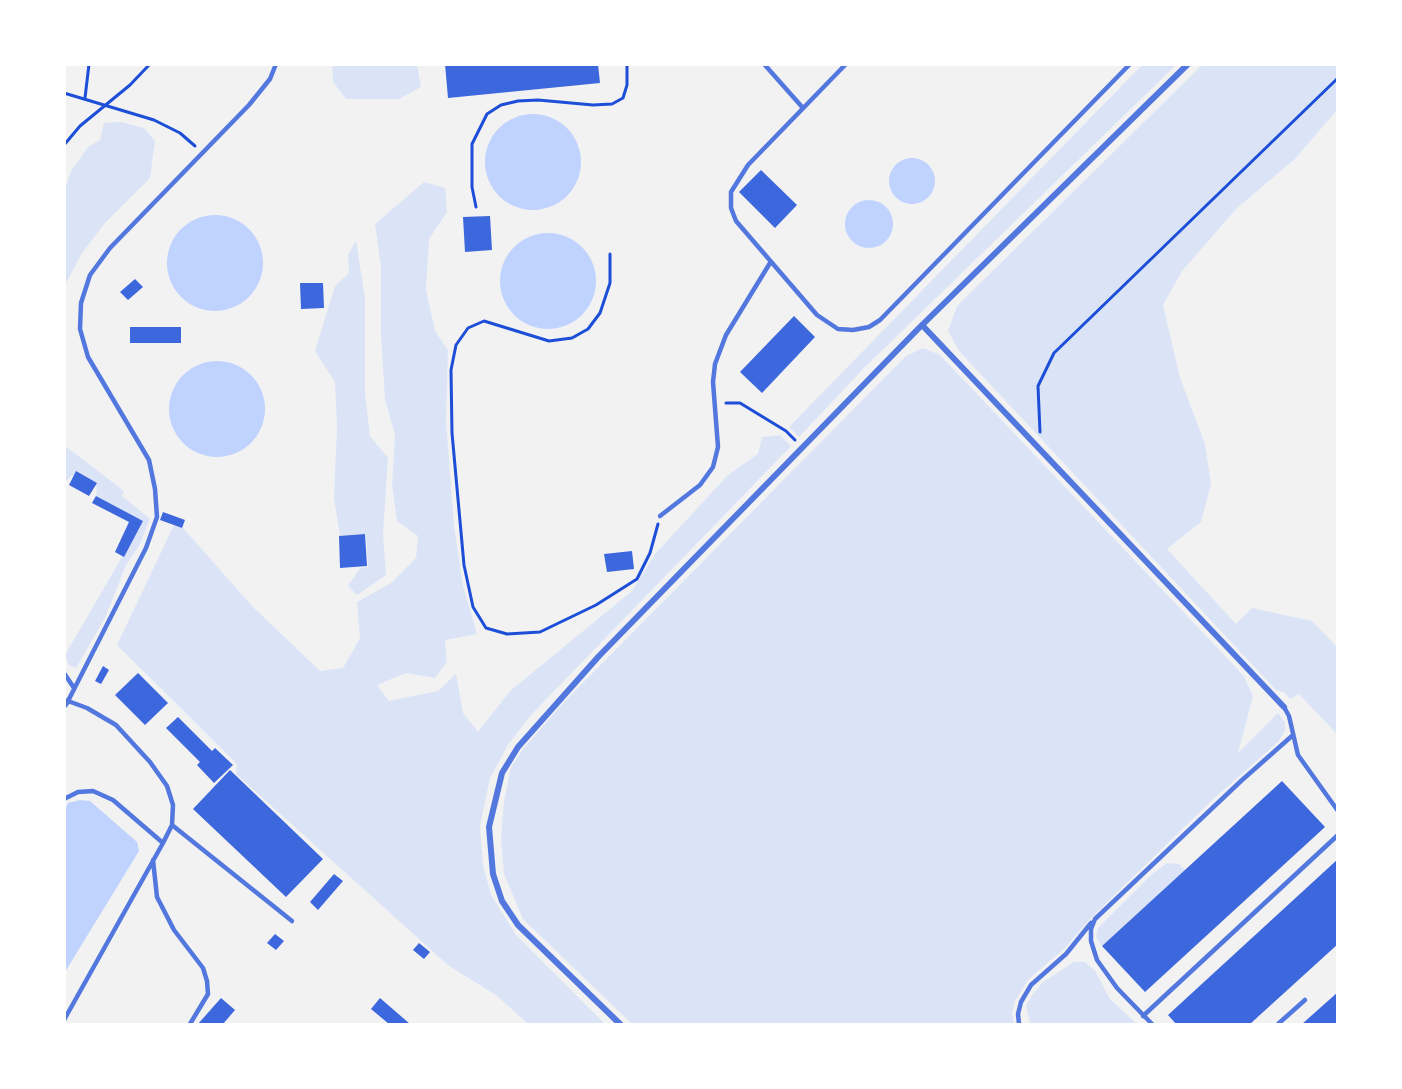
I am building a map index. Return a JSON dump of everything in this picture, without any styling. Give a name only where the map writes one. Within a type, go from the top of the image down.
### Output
[{"type":"street","points":[[620,1024],[518,925],[502,900],[493,874],[489,827],[502,773],[518,747],[553,705],[802,447],[922,325],[1188,64]]},
{"type":"street","points":[[922,325],[1284,707]]},
{"type":"lane","points":[[64,1020],[172,825],[173,805],[167,786],[150,762],[116,725],[87,708],[66,704],[146,548],[157,517],[155,489],[149,460],[88,357],[80,329],[81,303],[90,275],[110,248],[249,105],[270,79],[276,64]]},
{"type":"lane","points":[[764,64],[803,108]]},
{"type":"lane","points":[[846,64],[748,165],[731,192],[731,208],[736,221],[770,263],[827,323],[838,329],[868,327],[888,312],[1130,64]]},
{"type":"lane","points":[[660,516],[700,485],[713,467],[718,447],[715,364],[726,335],[770,263]]},
{"type":"lane","points":[[64,673],[74,688]]},
{"type":"lane","points":[[1284,707],[1289,716],[1298,755],[1338,811]]},
{"type":"lane","points":[[1019,1024],[1018,1014],[1021,1002],[1031,985],[1066,954],[1095,919],[1293,735]]},
{"type":"lane","points":[[64,799],[78,792],[93,791],[112,800],[162,843]]},
{"type":"lane","points":[[172,825],[292,921]]},
{"type":"lane","points":[[1143,1016],[1338,835]]},
{"type":"lane","points":[[153,860],[158,897],[174,930],[203,968],[207,981],[208,994],[189,1023]]},
{"type":"lane","points":[[1095,919],[1091,929],[1091,941],[1096,960],[1117,988],[1152,1024]]},
{"type":"lane","points":[[1278,1024],[1305,1000]]},
{"type":"path","points":[[85,99],[89,64]]},
{"type":"path","points":[[64,145],[80,126],[150,64]]},
{"type":"path","points":[[476,207],[472,187],[472,144],[487,114],[501,105],[518,101],[612,104],[623,98],[627,85],[627,64]]},
{"type":"path","points":[[1041,449],[1038,386],[1054,353],[1338,78]]},
{"type":"path","points":[[64,93],[154,120],[180,133],[203,152]]},
{"type":"path","points":[[610,254],[610,283],[600,313],[588,329],[572,338],[549,341],[484,321],[468,328],[456,345],[451,370],[452,433],[464,565],[473,607],[486,628],[507,634],[540,632],[596,604],[637,579],[650,553],[660,516]]},
{"type":"path","points":[[716,403],[740,403],[786,431],[802,447]]},
{"type":"shaded area","points":[[332,65],[417,65],[421,87],[399,99],[346,99],[333,82]]},
{"type":"shaded area","points":[[1142,65],[1176,65],[864,368],[799,437],[789,427]]},
{"type":"shaded area","points":[[1202,65],[1337,65],[1337,110],[1295,159],[1237,208],[1182,271],[1163,305],[1180,378],[1205,444],[1211,484],[1201,522],[1167,549],[1236,624],[1252,608],[1312,621],[1337,647],[1337,734],[1299,694],[1290,699],[1285,693],[1276,690],[959,351],[948,331],[957,306]]},
{"type":"shaded area","points":[[121,122],[144,128],[155,141],[150,178],[105,223],[82,253],[65,285],[65,189],[71,171],[88,147],[100,140],[104,123]]},
{"type":"shaded area","points":[[424,182],[445,188],[447,212],[429,239],[426,290],[435,331],[448,350],[446,420],[454,526],[463,586],[477,634],[445,640],[447,662],[435,678],[406,673],[377,685],[389,701],[438,691],[456,674],[463,713],[478,732],[510,691],[632,591],[655,554],[728,475],[758,454],[762,437],[780,435],[791,446],[530,716],[508,745],[490,778],[480,826],[483,865],[491,895],[516,935],[605,1024],[528,1024],[496,995],[449,966],[236,774],[237,764],[117,645],[174,525],[184,529],[252,606],[320,671],[343,668],[360,638],[357,602],[391,583],[416,558],[418,536],[397,521],[392,485],[395,435],[385,399],[381,335],[381,267],[375,224]]},
{"type":"shaded area","points":[[356,240],[365,299],[365,393],[370,436],[388,458],[383,534],[386,575],[357,595],[348,586],[360,568],[368,567],[366,534],[340,536],[334,498],[337,426],[335,382],[315,351],[335,286],[349,273],[348,255]]},
{"type":"shaded area","points":[[923,348],[940,355],[1244,676],[1253,696],[1238,753],[1278,713],[1285,722],[1285,730],[1279,741],[1209,803],[1090,919],[1065,948],[1028,980],[1015,1001],[1012,1013],[1014,1024],[632,1024],[523,919],[504,874],[501,839],[504,802],[511,767],[524,748],[564,702],[906,356]]},
{"type":"shaded area","points":[[64,445],[124,491],[122,496],[150,519],[139,546],[126,565],[105,618],[76,668],[69,665],[65,655],[143,521],[96,496],[97,487],[72,475],[65,482]]},
{"type":"shaded area","points":[[1167,863],[1179,864],[1185,870],[1102,946],[1096,937],[1098,928],[1151,875]]},
{"type":"shaded area","points":[[1074,962],[1085,962],[1095,971],[1110,999],[1137,1024],[1030,1024],[1026,1006],[1033,994],[1043,982]]},
{"type":"water","points":[[533,114],[551,118],[567,128],[577,144],[581,162],[577,180],[567,196],[551,206],[533,210],[515,206],[499,196],[489,180],[485,162],[489,144],[499,128],[515,118]]},
{"type":"water","points":[[917,158],[929,164],[934,172],[934,190],[929,198],[921,203],[907,204],[899,201],[892,194],[889,176],[892,168],[899,161]]},
{"type":"water","points":[[869,200],[886,207],[893,224],[886,241],[869,248],[852,241],[845,224],[852,207]]},
{"type":"water","points":[[215,215],[233,219],[249,229],[259,245],[263,263],[259,281],[249,297],[233,307],[215,311],[197,307],[181,297],[171,281],[167,263],[171,245],[181,229],[197,219]]},
{"type":"water","points":[[548,233],[566,237],[582,247],[592,263],[596,281],[592,299],[582,315],[566,325],[548,329],[530,325],[514,315],[504,299],[500,281],[504,263],[514,247],[530,237]]},
{"type":"water","points":[[217,361],[235,365],[251,375],[261,391],[265,409],[261,427],[251,443],[235,453],[217,457],[199,453],[183,443],[173,427],[169,409],[173,391],[183,375],[199,365]]},
{"type":"water","points":[[80,800],[90,801],[137,842],[139,851],[65,972],[65,809],[68,803]]},
{"type":"building","points":[[445,64],[598,64],[600,83],[448,98]]},
{"type":"building","points":[[761,170],[797,205],[775,228],[739,192]]},
{"type":"building","points":[[490,216],[492,250],[465,252],[463,217]]},
{"type":"building","points":[[135,279],[143,287],[128,300],[120,292]]},
{"type":"building","points":[[300,283],[323,283],[324,308],[301,309]]},
{"type":"building","points":[[794,316],[815,337],[762,393],[740,372]]},
{"type":"building","points":[[130,327],[181,327],[181,343],[130,343]]},
{"type":"building","points":[[76,471],[97,483],[89,496],[69,485]]},
{"type":"building","points":[[96,496],[143,521],[124,557],[115,552],[129,522],[92,503]]},
{"type":"building","points":[[163,512],[185,520],[182,528],[160,520]]},
{"type":"building","points":[[365,534],[367,566],[340,568],[339,536]]},
{"type":"building","points":[[632,551],[634,569],[607,572],[604,554]]},
{"type":"building","points":[[103,666],[109,670],[101,684],[95,681]]},
{"type":"building","points":[[138,673],[168,703],[145,725],[115,695]]},
{"type":"building","points":[[178,717],[212,751],[215,748],[233,765],[214,783],[197,765],[200,762],[166,728]]},
{"type":"building","points":[[230,770],[323,859],[286,897],[193,809]]},
{"type":"building","points":[[1282,781],[1325,827],[1145,992],[1102,946]]},
{"type":"building","points":[[1338,859],[1338,944],[1250,1024],[1176,1024],[1168,1015]]},
{"type":"building","points":[[334,874],[343,881],[318,910],[310,902]]},
{"type":"building","points":[[275,934],[284,941],[276,950],[267,943]]},
{"type":"building","points":[[419,943],[430,952],[424,959],[413,950]]},
{"type":"building","points":[[1338,992],[1338,1024],[1302,1024]]},
{"type":"building","points":[[221,998],[235,1010],[223,1024],[198,1024]]},
{"type":"building","points":[[380,998],[410,1024],[389,1024],[371,1009]]}]
